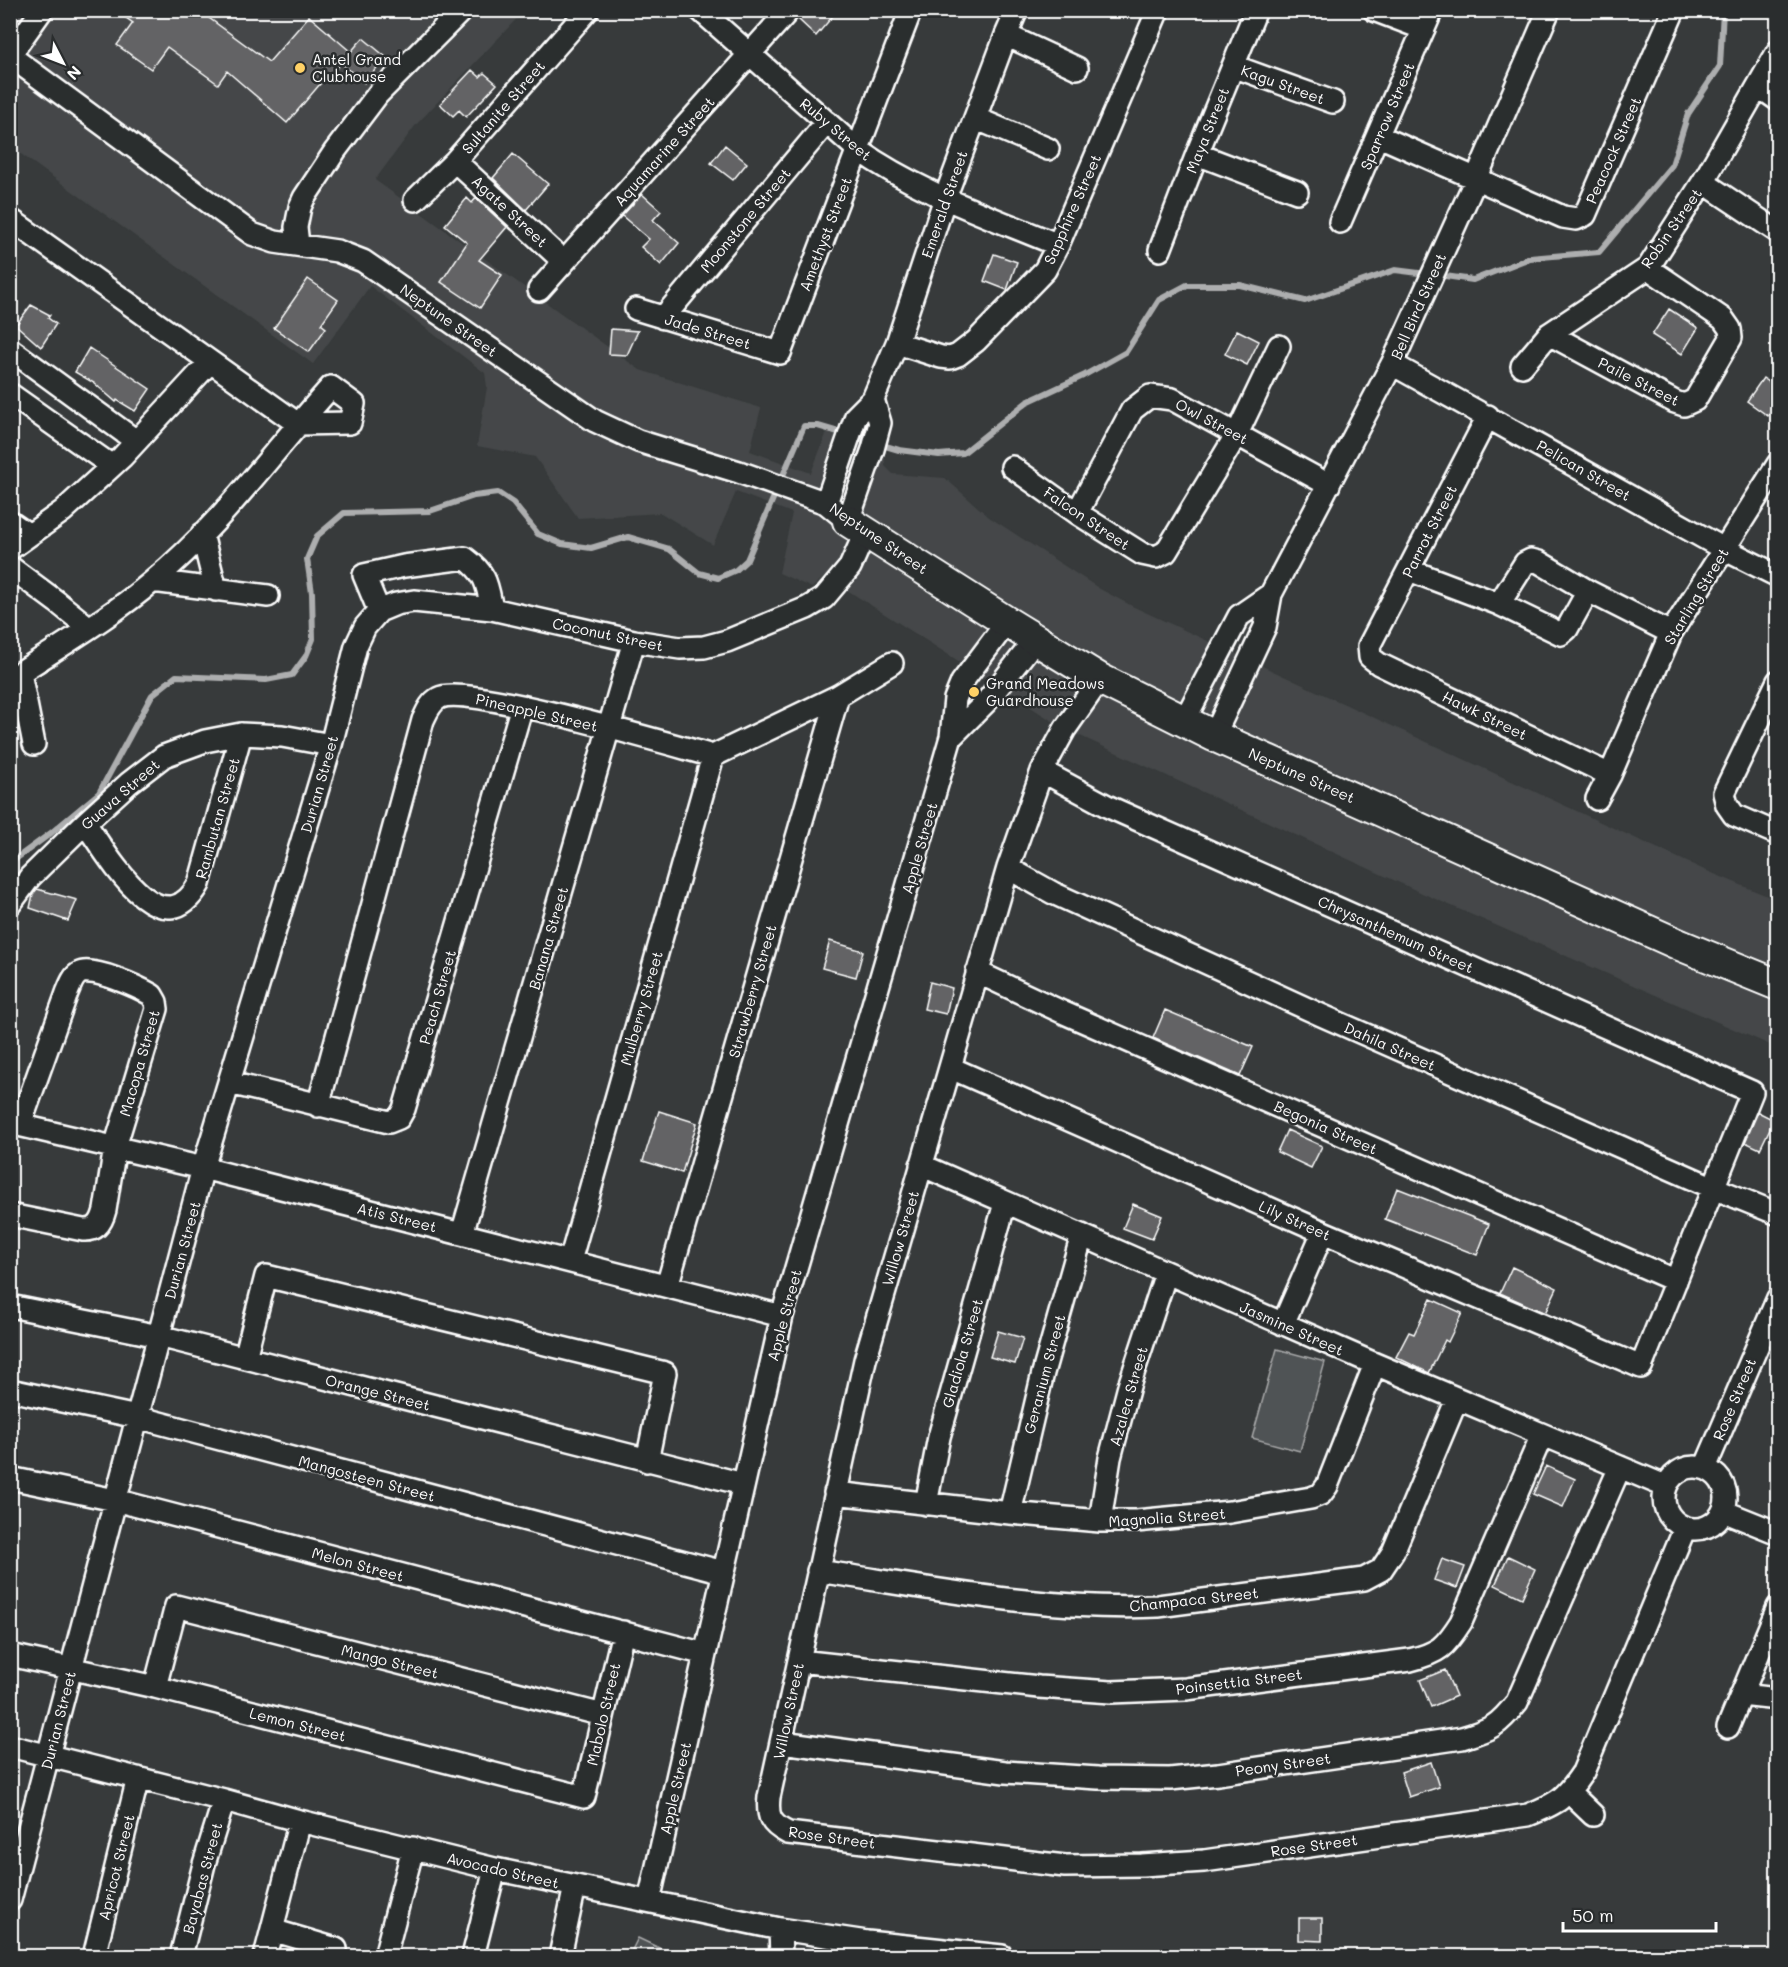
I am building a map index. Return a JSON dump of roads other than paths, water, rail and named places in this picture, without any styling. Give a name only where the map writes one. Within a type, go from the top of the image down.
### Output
[{"type":"street","points":[[10,56],[42,10]]},
{"type":"street","points":[[298,244],[296,227],[300,207],[325,167],[378,94],[462,10]]},
{"type":"street","name":"Sultanite Street","points":[[415,200],[455,161],[588,10]]},
{"type":"street","name":"Ruby Street","points":[[700,10],[857,149],[877,163],[945,198],[1058,246]]},
{"type":"street","name":"Aquamarine Street","points":[[539,290],[789,10]]},
{"type":"street","name":"Emerald Street","points":[[837,513],[856,416],[873,399],[897,343],[945,198],[1017,10]]},
{"type":"street","name":"Sapphire Street","points":[[897,343],[941,357],[950,358],[958,355],[976,341],[1045,270],[1058,246],[1158,10]]},
{"type":"street","name":"Maya Street","points":[[1160,250],[1256,10]]},
{"type":"street","points":[[1374,10],[1428,20]]},
{"type":"street","name":"Bell Bird Street","points":[[1214,736],[1265,627],[1271,594],[1392,364],[1549,10]]},
{"type":"street","name":"Peacock Street","points":[[1378,136],[1563,217],[1576,219],[1585,215],[1674,10]]},
{"type":"street","name":"Amethyst Street","points":[[780,353],[909,15]]},
{"type":"street","name":"Sparrow Street","points":[[1340,222],[1428,20]]},
{"type":"street","points":[[1006,35],[1077,68]]},
{"type":"street","name":"Robin Street","points":[[1522,366],[1549,334],[1648,268],[1703,182],[1778,51]]},
{"type":"street","name":"Neptune Street","points":[[10,56],[252,234],[275,242],[337,251],[363,261],[595,421],[638,441],[739,471],[837,513],[1100,679],[1214,736],[1670,940],[1778,985]]},
{"type":"street","name":"Kagu Street","points":[[1233,66],[1333,102]]},
{"type":"street","points":[[1758,86],[1778,100]]},
{"type":"street","points":[[975,118],[1048,148]]},
{"type":"street","name":"Moonstone Street","points":[[663,318],[827,122]]},
{"type":"street","points":[[1197,154],[1297,192]]},
{"type":"street","name":"Agate Street","points":[[455,161],[564,262]]},
{"type":"street","points":[[1703,182],[1778,232]]},
{"type":"street","points":[[10,219],[298,424],[262,469],[202,534],[153,581],[15,676],[34,744]]},
{"type":"street","name":"Paile Street","points":[[1549,334],[1675,402],[1684,405],[1695,400],[1731,338],[1730,329],[1723,319],[1648,268]]},
{"type":"street","name":"Jade Street","points":[[636,309],[780,353]]},
{"type":"street","points":[[1237,434],[1279,346]]},
{"type":"street","points":[[10,349],[136,441]]},
{"type":"street","points":[[10,549],[63,511],[112,466],[210,362]]},
{"type":"street","name":"Pelican Street","points":[[1392,364],[1724,549],[1778,576]]},
{"type":"street","points":[[10,394],[112,466]]},
{"type":"street","name":"Owl Street","points":[[1077,513],[1132,410],[1150,396],[1172,399],[1329,485]]},
{"type":"street","points":[[837,513],[873,449],[880,423],[873,399]]},
{"type":"street","name":"Parrot Street","points":[[1369,646],[1488,416]]},
{"type":"street","name":"Falcon Street","points":[[1012,467],[1077,513],[1142,554],[1156,557],[1166,552],[1237,434]]},
{"type":"street","name":"Starling Street","points":[[1597,799],[1610,775],[1671,633],[1778,464]]},
{"type":"street","name":"Coconut Street","points":[[378,611],[396,604],[414,601],[492,609],[634,642],[680,648],[704,646],[727,641],[807,608],[824,598],[849,567],[837,513]]},
{"type":"street","points":[[10,522],[29,535]]},
{"type":"street","points":[[202,534],[216,590]]},
{"type":"street","points":[[378,611],[364,575],[404,566],[465,558],[478,567],[487,584],[492,609]]},
{"type":"street","points":[[1499,604],[1525,563],[1531,560],[1539,562],[1588,591],[1671,633]]},
{"type":"street","points":[[10,567],[88,627]]},
{"type":"street","points":[[1409,570],[1499,604],[1561,634],[1567,629],[1588,591]]},
{"type":"street","points":[[153,581],[267,596]]},
{"type":"street","name":"Bell Bird Street","points":[[1184,721],[1239,616],[1271,594]]},
{"type":"street","name":"Durian Street","points":[[10,1900],[203,1168],[331,745],[356,646],[365,627],[378,611]]},
{"type":"street","name":"Apple Street","points":[[649,1901],[782,1316],[951,737],[955,699],[962,682],[1007,622]]},
{"type":"street","name":"Apple Street","points":[[951,737],[987,701],[1035,640]]},
{"type":"street","name":"Banana Street","points":[[462,1234],[634,642]]},
{"type":"street","name":"Hawk Street","points":[[1369,646],[1370,657],[1379,664],[1610,775]]},
{"type":"street","points":[[713,756],[838,696],[892,663]]},
{"type":"street","name":"Willow Street","points":[[770,1820],[768,1811],[770,1797],[865,1360],[921,1165],[1008,868],[1042,771],[1065,729],[1100,679]]},
{"type":"street","points":[[1778,681],[1771,709],[1724,793],[1727,805],[1734,815],[1778,834]]},
{"type":"street","name":"Pineapple Street","points":[[318,1106],[423,720],[430,705],[440,698],[455,695],[522,706],[713,756]]},
{"type":"street","name":"Strawberry Street","points":[[667,1286],[838,696]]},
{"type":"street","name":"Peach Street","points":[[230,1083],[389,1122],[399,1118],[404,1109],[522,706]]},
{"type":"street","name":"Guava Street","points":[[10,904],[30,877],[85,823],[129,783],[164,756],[205,741],[241,734],[282,736],[331,745]]},
{"type":"street","name":"Rambutan Street","points":[[85,823],[125,879],[142,897],[174,908],[184,904],[199,884],[241,734]]},
{"type":"street","name":"Mulberry Street","points":[[570,1261],[713,756]]},
{"type":"street","name":"Chrysanthemum Street","points":[[1042,771],[1109,807],[1752,1092],[1714,1188]]},
{"type":"street","name":"Dahila Street","points":[[1008,868],[1053,892],[1321,1015],[1778,1214]]},
{"type":"street","name":"Macopa Street","points":[[10,1215],[90,1231],[98,1227],[105,1210],[115,1147],[155,1016],[156,1002],[152,995],[99,973],[89,971],[80,973],[72,981],[15,1124]]},
{"type":"street","name":"Begonia Street","points":[[977,972],[1062,1012],[1676,1281]]},
{"type":"street","name":"Lily Street","points":[[951,1068],[1323,1232],[1641,1367],[1676,1281]]},
{"type":"street","name":"Atis Street","points":[[15,1124],[203,1168],[782,1316]]},
{"type":"street","name":"Jasmine Street","points":[[921,1165],[1166,1274],[1665,1486]]},
{"type":"street","points":[[1676,1281],[1714,1188]]},
{"type":"street","name":"Gladiola Street","points":[[926,1504],[939,1437],[1005,1203]]},
{"type":"street","points":[[1283,1324],[1323,1232]]},
{"type":"street","name":"Geranium Street","points":[[1010,1513],[1043,1373],[1082,1235]]},
{"type":"street","name":"Azalea Street","points":[[1100,1521],[1110,1458],[1166,1274]]},
{"type":"street","points":[[245,1358],[266,1276],[665,1373],[647,1461]]},
{"type":"street","name":"Rose Street","points":[[1705,1468],[1778,1298]]},
{"type":"street","name":"Orange Street","points":[[10,1306],[159,1336],[743,1484]]},
{"type":"street","name":"Magnolia Street","points":[[835,1493],[1100,1521],[1136,1521],[1230,1512],[1311,1498],[1321,1494],[1327,1486],[1376,1364]]},
{"type":"street","name":"Mangosteen Street","points":[[10,1390],[137,1417],[723,1572]]},
{"type":"street","name":"Champaca Street","points":[[818,1571],[1011,1600],[1127,1607],[1158,1606],[1364,1579],[1381,1570],[1393,1552],[1457,1399]]},
{"type":"street","name":"Poinsettia Street","points":[[799,1661],[1039,1687],[1111,1692],[1186,1689],[1410,1660],[1431,1654],[1449,1642],[1461,1622],[1542,1435]]},
{"type":"street","points":[[1696,1466],[1705,1468],[1721,1480],[1725,1490],[1724,1510],[1711,1524],[1703,1528],[1684,1528],[1669,1516],[1664,1506],[1665,1486],[1677,1471],[1696,1466]]},
{"type":"street","name":"Peony Street","points":[[782,1742],[1005,1772],[1098,1778],[1170,1779],[1462,1738],[1485,1731],[1502,1721],[1517,1702],[1620,1467]]},
{"type":"street","name":"Melon Street","points":[[10,1478],[116,1500],[705,1654]]},
{"type":"street","points":[[1724,1510],[1778,1533]]},
{"type":"street","name":"Rose Street","points":[[770,1820],[777,1828],[788,1833],[1065,1866],[1204,1861],[1528,1815],[1550,1806],[1569,1792],[1583,1772],[1684,1528]]},
{"type":"street","name":"Mango Street","points":[[155,1688],[176,1606],[603,1715]]},
{"type":"street","points":[[1728,1727],[1778,1607]]},
{"type":"street","name":"Mabolo Street","points":[[584,1797],[623,1632]]},
{"type":"street","name":"Lemon Street","points":[[10,1655],[155,1688],[584,1797]]},
{"type":"street","points":[[1741,1695],[1778,1699]]},
{"type":"street","name":"Avocado Street","points":[[10,1746],[495,1869],[867,1949],[1002,1956]]},
{"type":"street","name":"Apricot Street","points":[[94,1956],[138,1778]]},
{"type":"street","points":[[1569,1792],[1593,1815]]},
{"type":"street","name":"Bayabas Street","points":[[181,1956],[224,1800]]},
{"type":"street","points":[[265,1956],[300,1821]]},
{"type":"street","points":[[385,1956],[413,1848]]},
{"type":"street","points":[[473,1956],[495,1869]]},
{"type":"street","points":[[560,1956],[575,1886]]},
{"type":"street","points":[[780,1929],[781,1956]]},
{"type":"street","points":[[272,1930],[336,1949]]},
{"type":"waterway","points":[[1438,275],[1473,280],[1530,258],[1599,252],[1672,165],[1688,114],[1720,66],[1723,10]]},
{"type":"waterway","points":[[10,863],[99,793],[152,695],[176,676],[266,680],[292,675],[306,656],[313,639],[312,593],[307,559],[317,536],[344,513],[430,511],[474,496],[498,493],[513,503],[538,534],[562,544],[591,548],[628,537],[669,549],[699,573],[718,578],[736,570],[747,560],[804,426],[818,426],[899,450],[939,455],[963,453],[1027,402],[1083,376],[1126,352],[1159,300],[1187,285],[1240,285],[1305,301],[1395,270],[1427,274]]},
{"type":"place","name":"Antel Grand Clubhouse","points":[[300,68]]},
{"type":"place","name":"Grand Meadows Guardhouse","points":[[974,692]]}]
